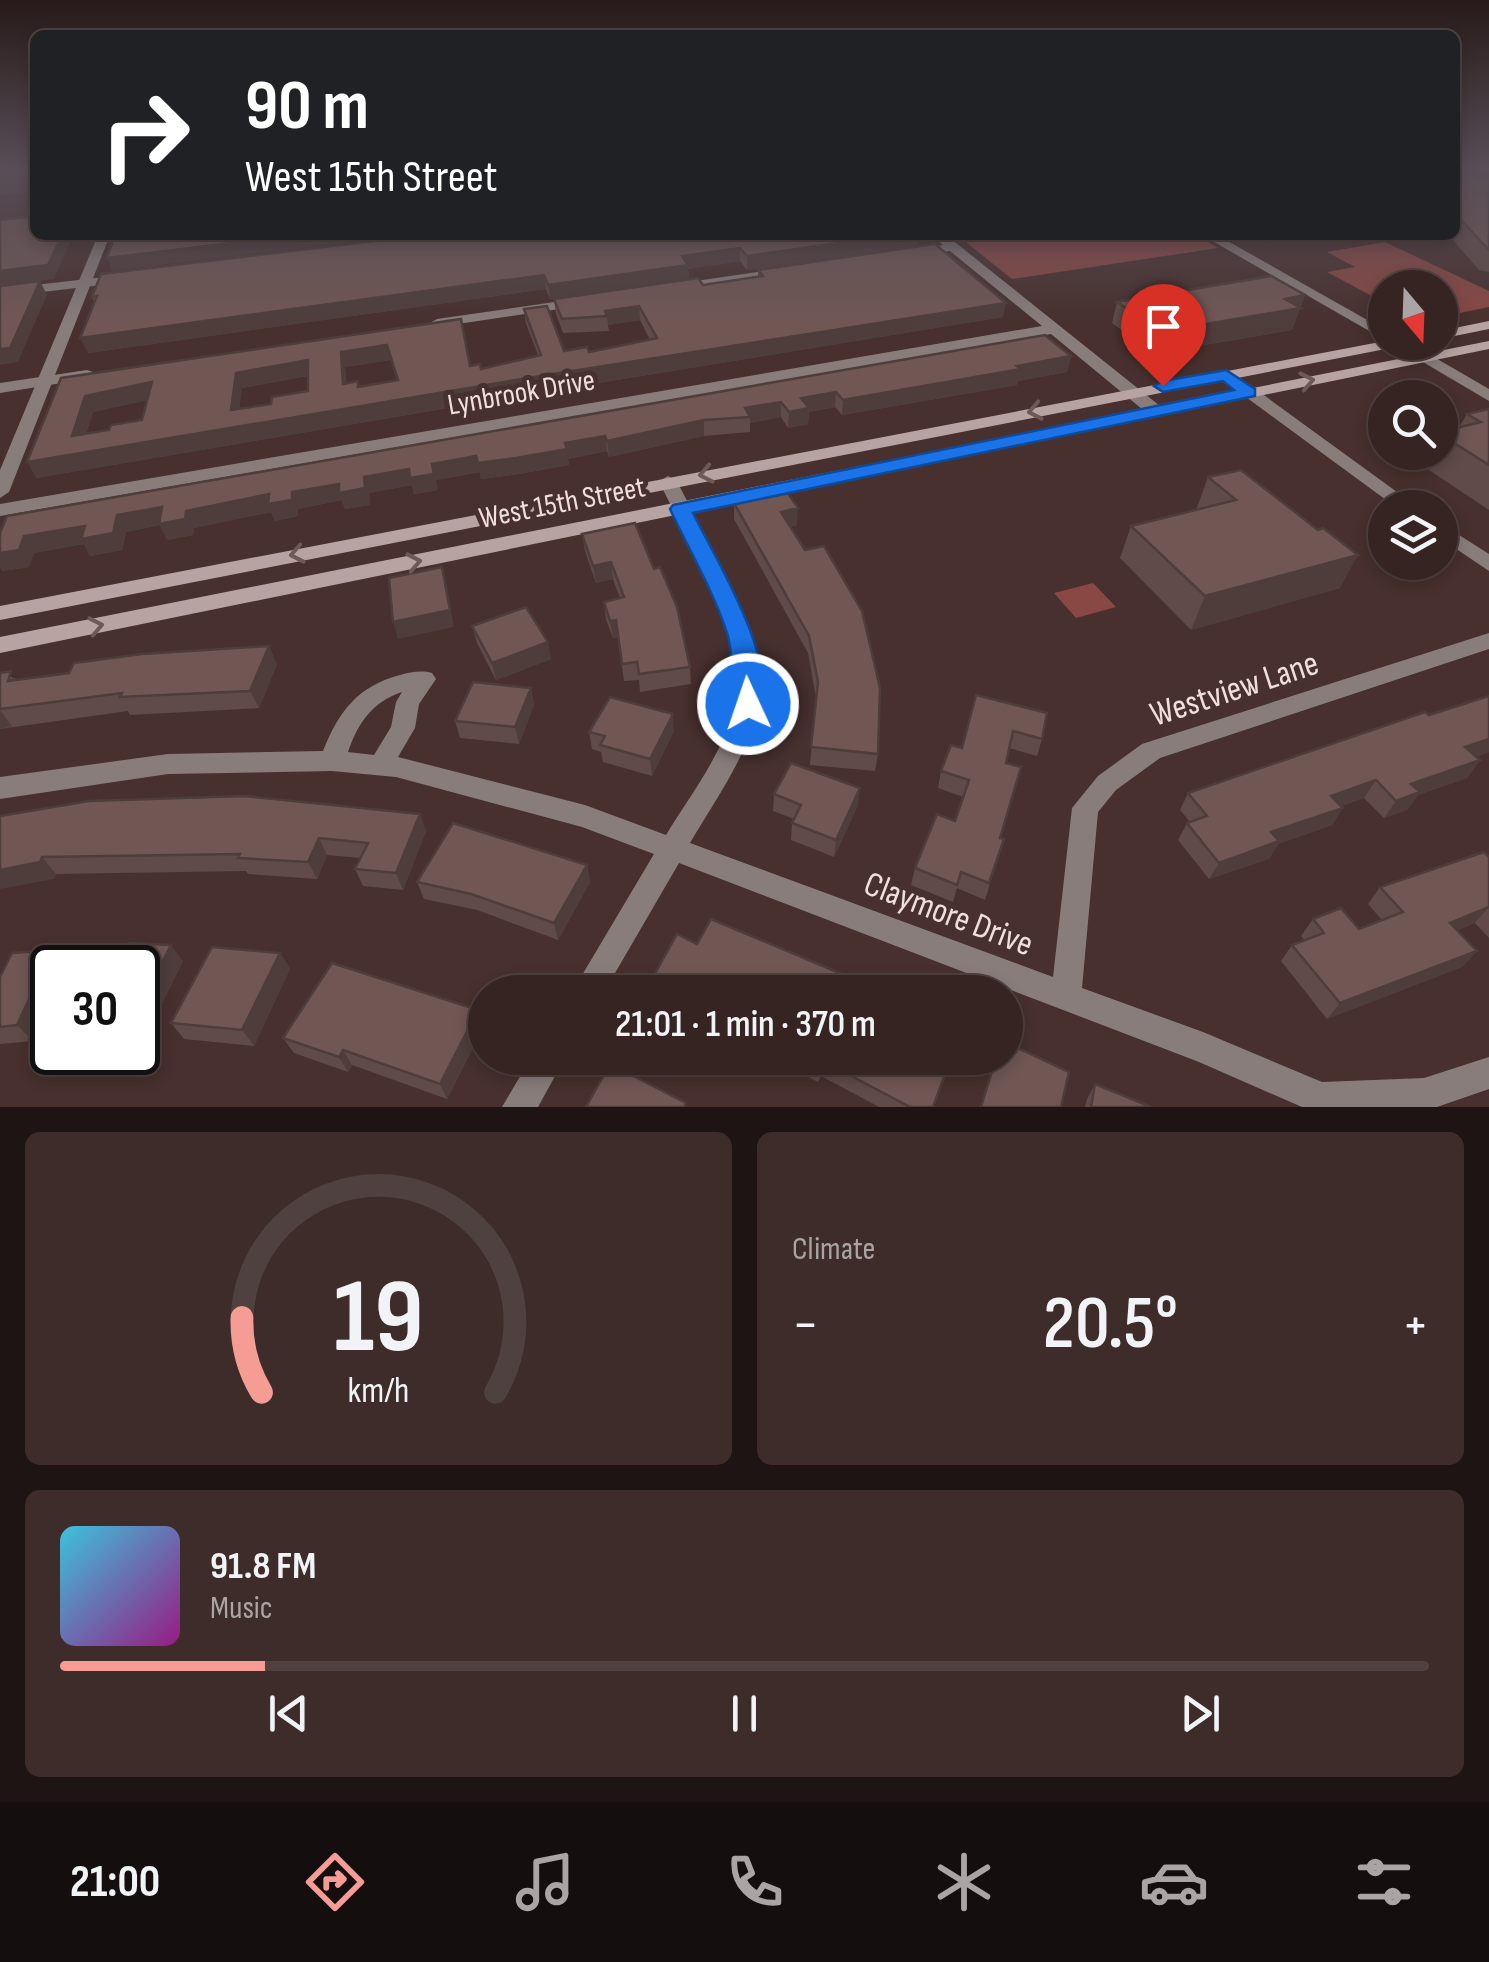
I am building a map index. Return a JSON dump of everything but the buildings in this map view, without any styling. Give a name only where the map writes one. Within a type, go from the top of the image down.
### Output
[{"type":"main road","points":[[1458,331],[1489,325]]},
{"type":"main road","name":"West 15th Street","points":[[1458,351],[1489,345]]},
{"type":"main road","name":"West 15th Street","points":[[0,613],[1368,349]]},
{"type":"main road","name":"West 15th Street","points":[[0,644],[1413,360]]},
{"type":"street","points":[[0,492],[102,240]]},
{"type":"street","points":[[944,240],[1154,410]]},
{"type":"street","points":[[1217,240],[1368,326]]},
{"type":"street","points":[[894,256],[953,247]]},
{"type":"street","points":[[657,291],[795,270]]},
{"type":"street","points":[[0,294],[141,276]]},
{"type":"street","points":[[420,326],[597,300]]},
{"type":"street","name":"Lynbrook Drive","points":[[0,510],[1052,329]]},
{"type":"street","points":[[1426,360],[1489,396]]},
{"type":"street","points":[[0,388],[103,373]]},
{"type":"street","points":[[1226,375],[1385,490]]},
{"type":"street","points":[[597,975],[728,756],[748,704],[748,665],[740,632],[668,481]]},
{"type":"street","points":[[1458,542],[1489,564]]},
{"type":"street","name":"Westview Lane","points":[[1066,997],[1085,808],[1120,771],[1151,751],[1489,641]]},
{"type":"street","points":[[332,761],[346,722],[375,691],[424,678],[408,702],[403,728],[381,766]]},
{"type":"street","name":"Claymore Drive","points":[[0,788],[168,764],[332,761],[381,766],[537,801],[672,848],[1203,1048],[1322,1099],[1424,1095],[1489,1073]]},
{"type":"street","points":[[520,1107],[539,1075]]},
{"type":"shaded area","points":[[963,240],[1204,240],[1218,248],[1012,279]]},
{"type":"shaded area","points":[[1385,242],[1444,270],[1368,270],[1368,294],[1327,272],[1355,267],[1327,252]]},
{"type":"shaded area","points":[[1458,276],[1489,291],[1489,307],[1458,313]]},
{"type":"shaded area","points":[[1093,583],[1116,607],[1076,618],[1054,593]]},
{"type":"route","points":[[748,704],[748,665],[740,632],[680,509],[1249,392],[1226,375],[1163,386]]}]
